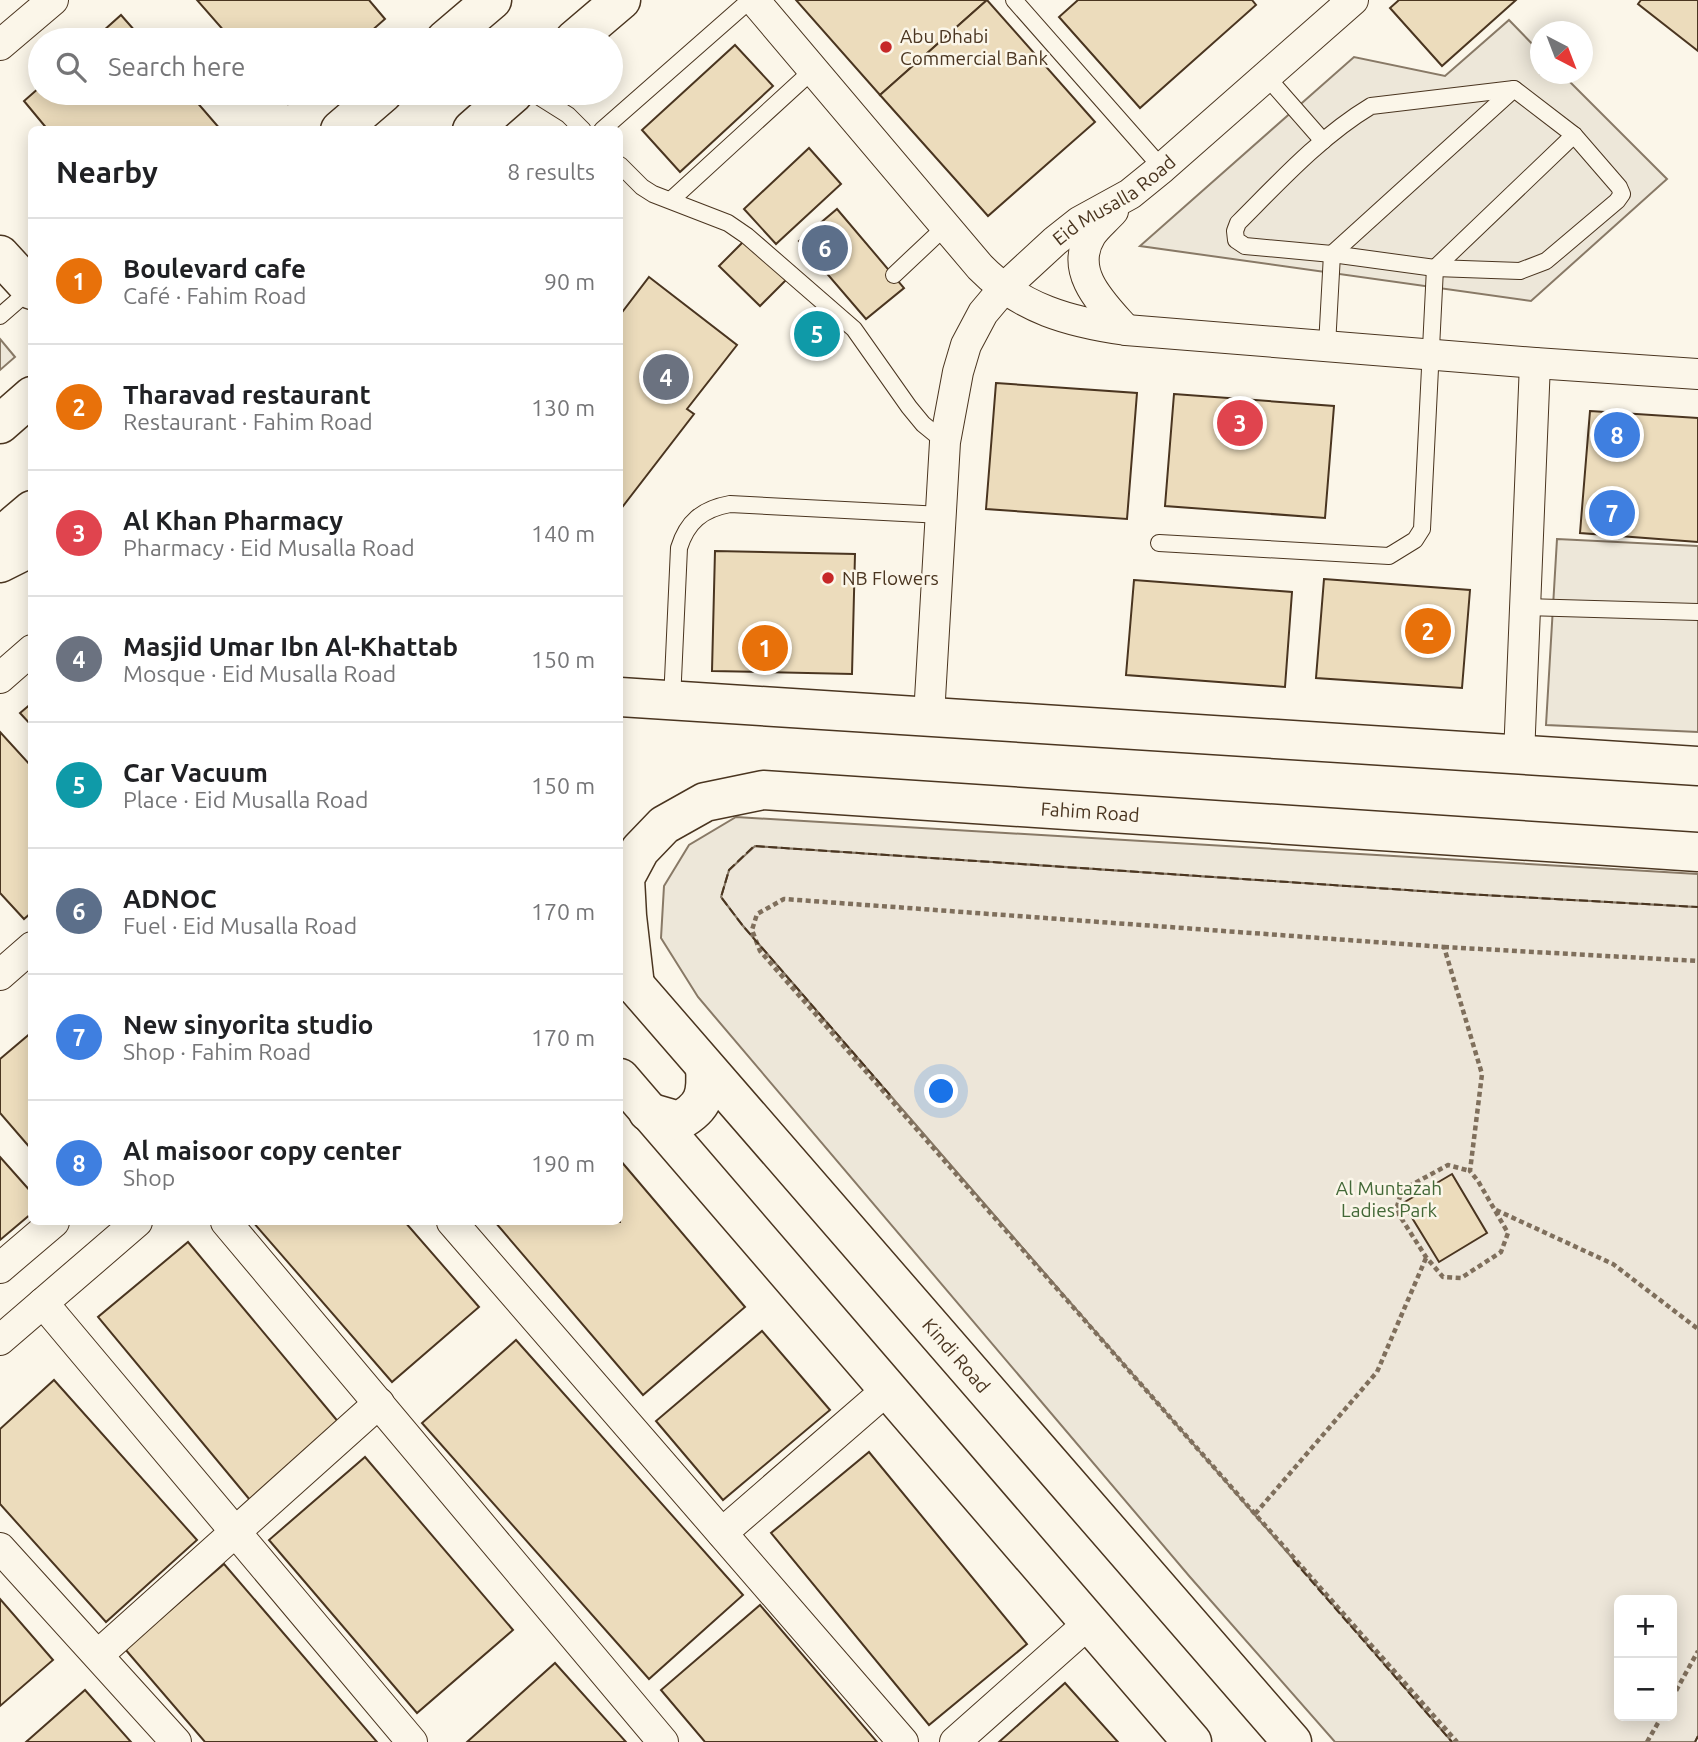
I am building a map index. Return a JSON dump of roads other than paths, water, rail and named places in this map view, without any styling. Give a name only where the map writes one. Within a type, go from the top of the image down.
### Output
[{"type":"main road","points":[[459,28],[492,0]]},
{"type":"main road","points":[[588,28],[621,0]]},
{"type":"main road","points":[[345,126],[369,105]]},
{"type":"main road","points":[[477,126],[500,105]]},
{"type":"main road","points":[[0,255],[28,287]]},
{"type":"main road","points":[[0,424],[28,400]]},
{"type":"main road","points":[[0,537],[28,513]]},
{"type":"main road","points":[[0,563],[28,549]]},
{"type":"main road","points":[[623,697],[1698,766]]},
{"type":"main road","name":"Fahim Road","points":[[627,977],[625,878],[640,850],[664,825],[705,802],[764,790],[1698,852]]},
{"type":"main road","name":"Kindi Road","points":[[627,977],[1292,1742]]},
{"type":"main road","points":[[648,1112],[679,1121],[693,1113],[702,1101],[706,1085],[705,1067]]},
{"type":"main road","points":[[623,1082],[1192,1742]]},
{"type":"street","points":[[0,45],[53,0]]},
{"type":"street","points":[[752,0],[980,267],[1004,288],[1038,309],[1090,325],[1126,330],[1698,374]]},
{"type":"street","name":"Eid Musalla Road","points":[[929,716],[945,442],[958,372],[966,345],[984,313],[1004,288],[1055,241],[1079,222],[1130,194],[1353,0]]},
{"type":"street","points":[[1126,330],[1089,286],[1082,264],[1090,236],[1130,194]]},
{"type":"street","points":[[1519,756],[1535,363]]},
{"type":"street","points":[[0,678],[28,654]]},
{"type":"street","points":[[0,975],[28,950]]},
{"type":"street","points":[[0,1268],[50,1225]]},
{"type":"street","points":[[1,1339],[134,1225]]},
{"type":"street","points":[[229,1225],[663,1742]]},
{"type":"street","points":[[455,1225],[903,1742]]},
{"type":"street","points":[[43,1303],[412,1742]]},
{"type":"street","points":[[722,1533],[888,1389]]},
{"type":"street","points":[[97,1656],[379,1404]]},
{"type":"street","points":[[0,1548],[176,1742]]},
{"type":"street","points":[[955,1742],[1089,1623]]},
{"type":"lane","points":[[607,126],[752,0]]},
{"type":"lane","points":[[1014,0],[1162,168]]},
{"type":"lane","points":[[671,200],[813,69]]},
{"type":"lane","points":[[1266,76],[1323,141]]},
{"type":"lane","points":[[1327,346],[1332,254],[1514,89]]},
{"type":"lane","points":[[1514,89],[1574,135],[1622,194],[1546,261],[1520,271],[1435,268],[1245,246],[1236,240],[1238,223],[1323,141],[1371,106],[1514,89]]},
{"type":"lane","points":[[551,105],[579,126]]},
{"type":"lane","points":[[1160,543],[1388,556],[1403,550],[1415,540],[1422,529],[1435,268],[1574,135]]},
{"type":"lane","points":[[623,168],[642,187],[736,228],[851,314],[875,356],[916,415],[945,442]]},
{"type":"lane","points":[[894,275],[946,226]]},
{"type":"lane","points":[[0,316],[28,293]]},
{"type":"lane","points":[[672,701],[679,548],[684,533],[693,520],[704,512],[730,504],[942,515]]},
{"type":"lane","points":[[1525,607],[1698,612]]},
{"type":"place","name":"Abu Dhabi Commercial Bank","points":[[886,47]]},
{"type":"place","name":"ADNOC","points":[[825,248]]},
{"type":"place","name":"Car Vacuum","points":[[817,334]]},
{"type":"place","name":"Masjid Umar Ibn Al-Khattab","points":[[666,377]]},
{"type":"place","name":"Al Khan Pharmacy","points":[[1240,423]]},
{"type":"place","name":"Al maisoor copy center","points":[[1617,435]]},
{"type":"place","name":"New sinyorita studio","points":[[1612,513]]},
{"type":"place","name":"NB Flowers","points":[[828,578]]},
{"type":"place","name":"Tharavad restaurant","points":[[1428,631]]},
{"type":"place","name":"Boulevard cafe","points":[[765,648]]},
{"type":"park label","name":"Al Muntazah Ladies Park","points":[[1389,1199]]}]
